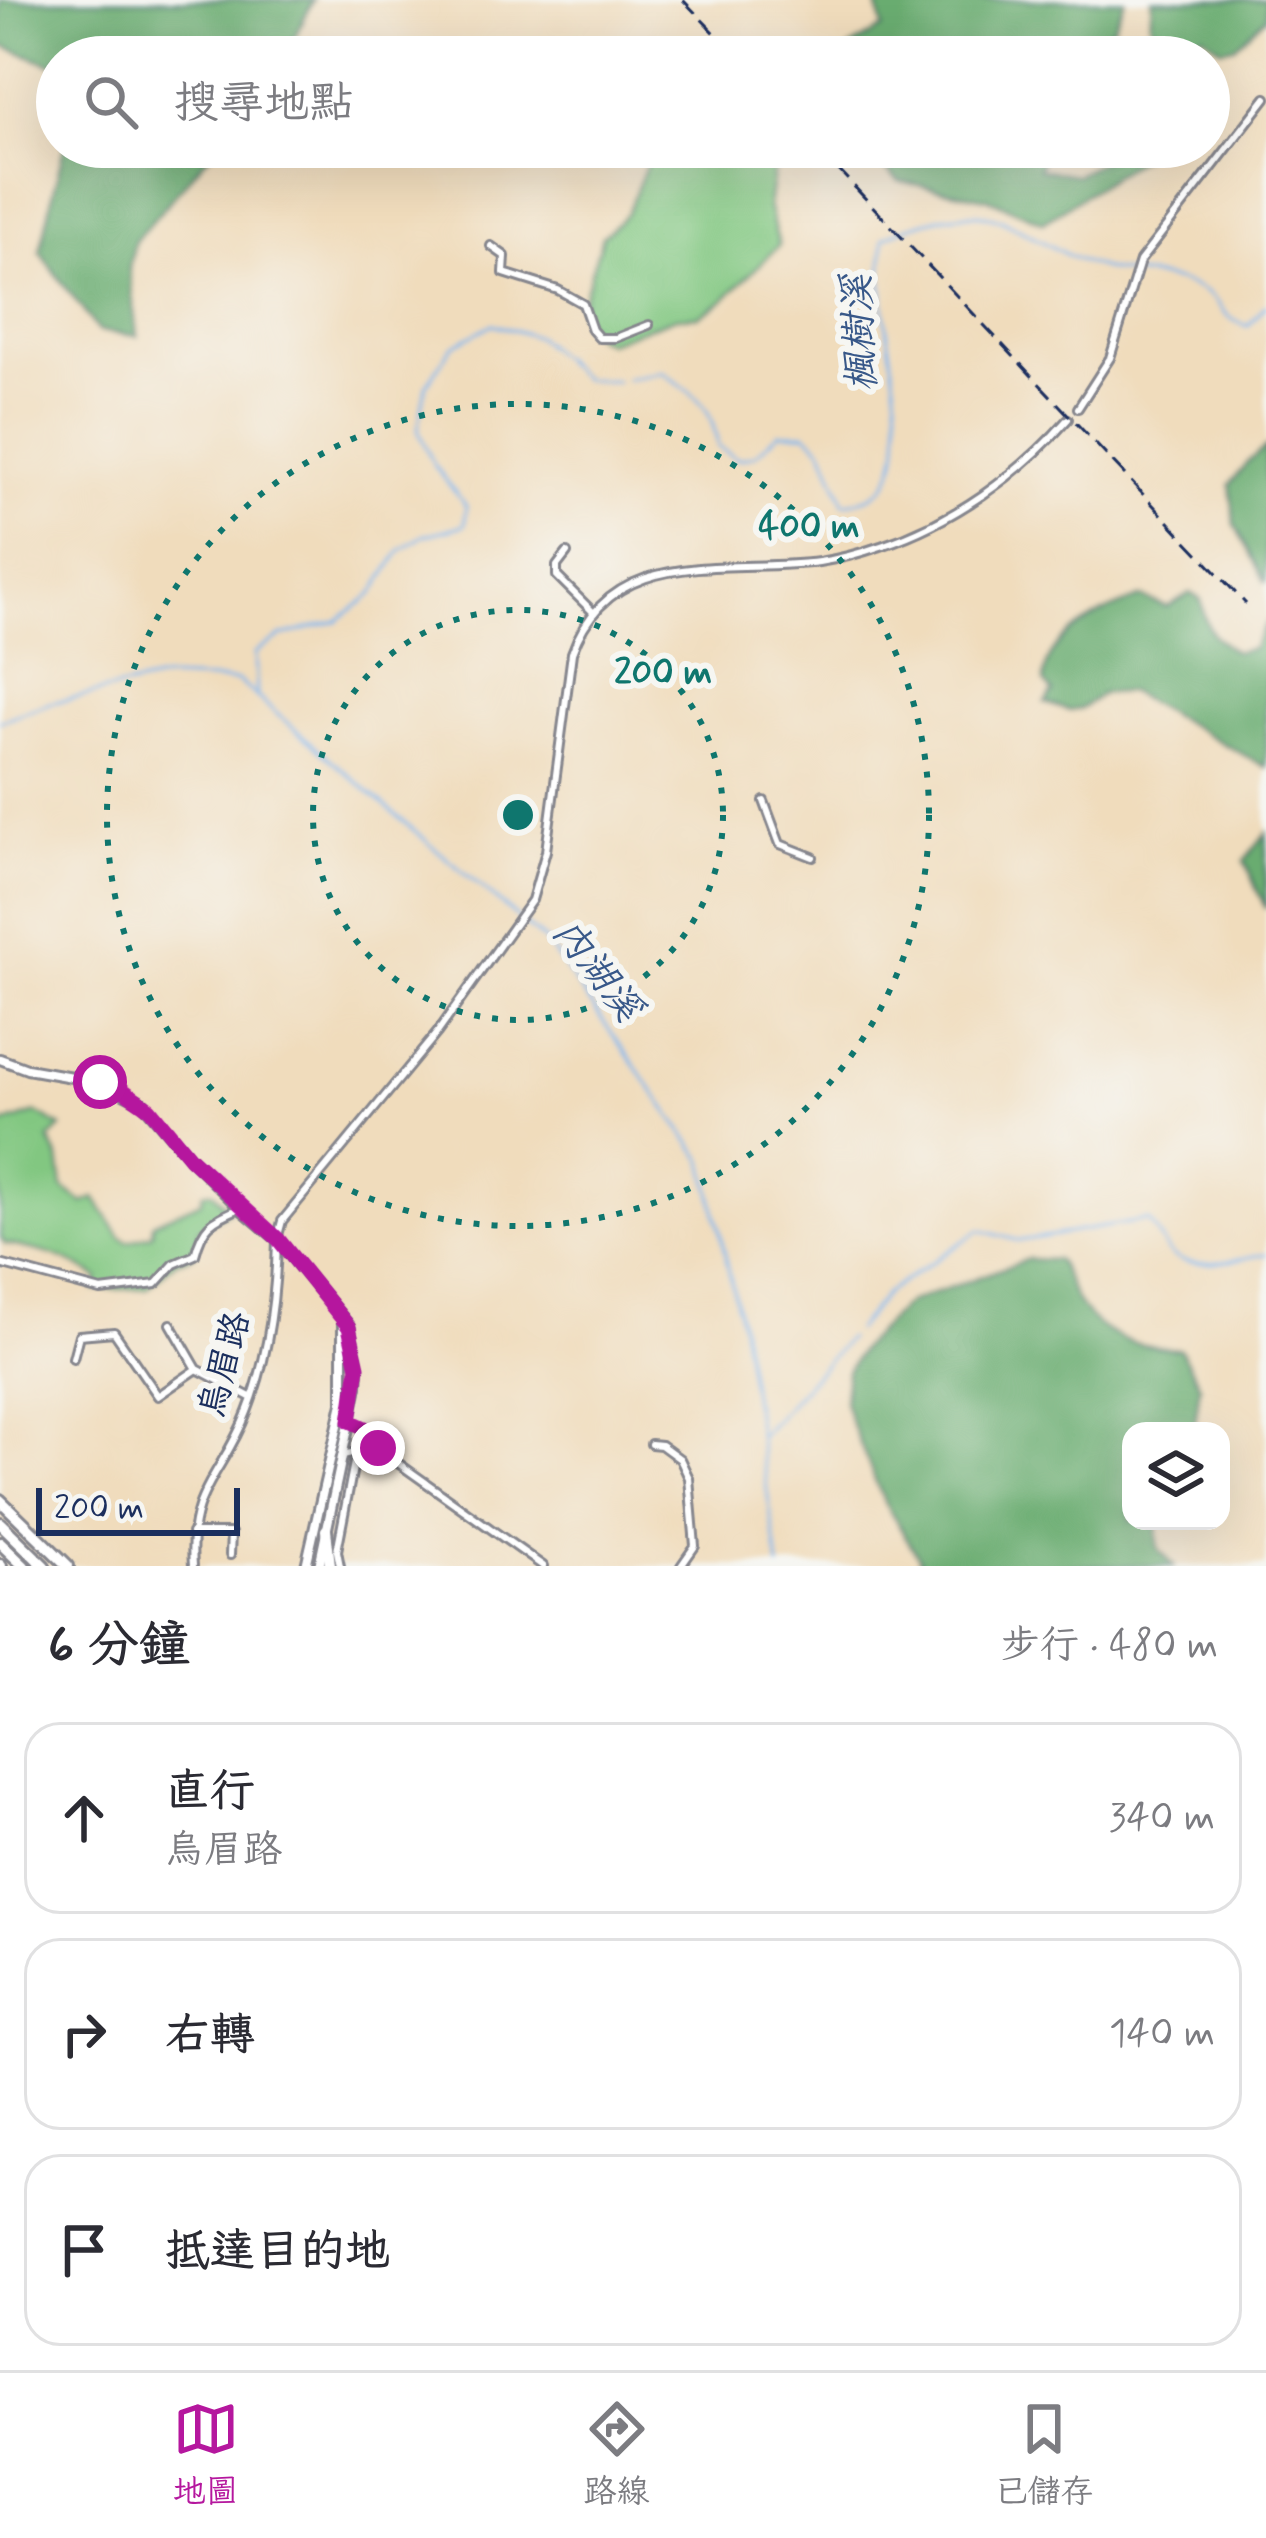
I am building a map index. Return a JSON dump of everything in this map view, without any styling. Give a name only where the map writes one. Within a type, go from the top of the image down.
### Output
[{"type":"highway","points":[[0,1500],[68,1566]]},
{"type":"highway","points":[[0,1523],[44,1566]]},
{"type":"highway","points":[[326,1530],[330,1566]]},
{"type":"highway","points":[[0,1544],[24,1566]]},
{"type":"main road","points":[[0,1059],[27,1069],[100,1082],[142,1102],[190,1158],[278,1239],[353,1337],[358,1367],[350,1421],[319,1566]]},
{"type":"main road","points":[[306,1566],[343,1402],[343,1322]]},
{"type":"street","points":[[1230,145],[1266,98]]},
{"type":"street","points":[[1078,408],[1110,358],[1140,261],[1212,168]]},
{"type":"street","points":[[491,246],[505,256],[504,273],[558,290],[583,304],[599,338],[616,338],[649,325]]},
{"type":"street","points":[[278,1239],[282,1221],[437,1033],[532,900],[546,851],[567,675],[578,636],[606,598],[659,572],[820,562],[905,537],[978,499],[1038,451],[1068,419]]},
{"type":"street","points":[[566,553],[557,566],[557,576],[594,613]]},
{"type":"street","points":[[764,802],[779,844],[813,856]]},
{"type":"street","points":[[0,1264],[101,1291],[149,1287],[174,1264],[196,1255],[200,1233],[208,1224],[240,1208]]},
{"type":"street","name":"烏眉路","points":[[193,1566],[192,1533],[207,1481],[235,1440],[253,1398],[278,1239]]},
{"type":"street","points":[[171,1324],[197,1369],[253,1398]]},
{"type":"street","points":[[73,1358],[79,1335],[114,1332],[158,1396],[197,1369]]},
{"type":"street","points":[[350,1421],[365,1428],[378,1448],[543,1566]]},
{"type":"street","points":[[651,1444],[661,1445],[680,1460],[689,1478],[695,1546],[681,1566]]},
{"type":"street","points":[[344,1455],[378,1448]]},
{"type":"street","points":[[340,1566],[337,1551],[356,1452]]},
{"type":"street","points":[[192,1533],[231,1533],[230,1555]]},
{"type":"green space","points":[[0,0],[313,0],[295,36],[36,36],[36,58],[0,45]]},
{"type":"green space","points":[[876,0],[1125,0],[1113,27],[1100,36],[870,36],[883,28]]},
{"type":"green space","points":[[1152,0],[1266,0],[1266,17],[1230,47],[1230,36],[1161,36],[1150,24]]},
{"type":"green space","points":[[59,168],[198,168],[135,241],[129,268],[137,336],[98,331],[40,252]]},
{"type":"green space","points":[[645,168],[774,168],[768,206],[779,245],[723,301],[699,316],[676,317],[607,342],[592,334],[581,314],[582,302],[602,237],[627,213]]},
{"type":"green space","points":[[884,168],[1039,168],[1076,175],[1089,168],[1125,168],[1043,222],[987,198],[899,181]]},
{"type":"green space","points":[[1266,447],[1266,583],[1235,525],[1230,485]]},
{"type":"green space","points":[[1190,593],[1201,600],[1215,636],[1235,652],[1252,649],[1266,624],[1266,767],[1129,692],[1103,693],[1070,711],[1045,703],[1053,692],[1044,682],[1047,665],[1054,650],[1079,626],[1142,597],[1167,607]]},
{"type":"green space","points":[[1266,833],[1266,909],[1244,861]]},
{"type":"green space","points":[[37,1113],[61,1127],[49,1139],[59,1159],[63,1188],[83,1203],[95,1198],[128,1242],[152,1234],[153,1223],[201,1201],[203,1193],[212,1191],[229,1210],[199,1229],[194,1255],[176,1261],[147,1288],[95,1290],[98,1278],[87,1271],[53,1255],[5,1244],[0,1236],[0,1125]]},
{"type":"green space","points":[[1028,1259],[1056,1260],[1078,1303],[1110,1333],[1136,1343],[1180,1349],[1200,1385],[1195,1422],[1122,1422],[1122,1530],[1157,1530],[1158,1548],[1174,1566],[918,1566],[920,1559],[885,1504],[844,1401],[847,1371],[862,1347],[907,1303]]},
{"type":"waterway","name":"楓樹溪","points":[[626,379],[663,372],[701,402],[718,447],[738,459],[755,455],[779,433],[806,433],[823,449],[844,503],[880,490],[890,477],[897,451],[898,407],[882,280],[884,238],[896,232],[940,218],[986,215],[1093,266],[1195,287],[1232,319],[1248,326],[1266,305]]},
{"type":"waterway","name":"楓樹溪","points":[[257,695],[255,653],[282,636],[337,621],[373,594],[401,550],[423,536],[465,525],[466,506],[434,465],[418,430],[426,386],[452,346],[493,324],[537,337],[583,379],[616,381]]},
{"type":"waterway","name":"內湖溪","points":[[0,721],[50,703],[166,678],[238,681],[546,942],[704,1161],[741,1325],[779,1566]]},
{"type":"waterway","points":[[856,1330],[886,1293],[980,1230],[1019,1241],[1147,1220],[1178,1259],[1216,1263],[1266,1254]]},
{"type":"waterway","points":[[761,1435],[848,1338]]},
{"type":"railway","points":[[683,0],[718,36]]},
{"type":"railway","points":[[837,168],[1246,604]]},
{"type":"route","points":[[100,1082],[123,1090],[150,1109],[190,1158],[278,1239],[349,1327],[358,1367],[350,1421],[365,1428],[378,1448]]}]
